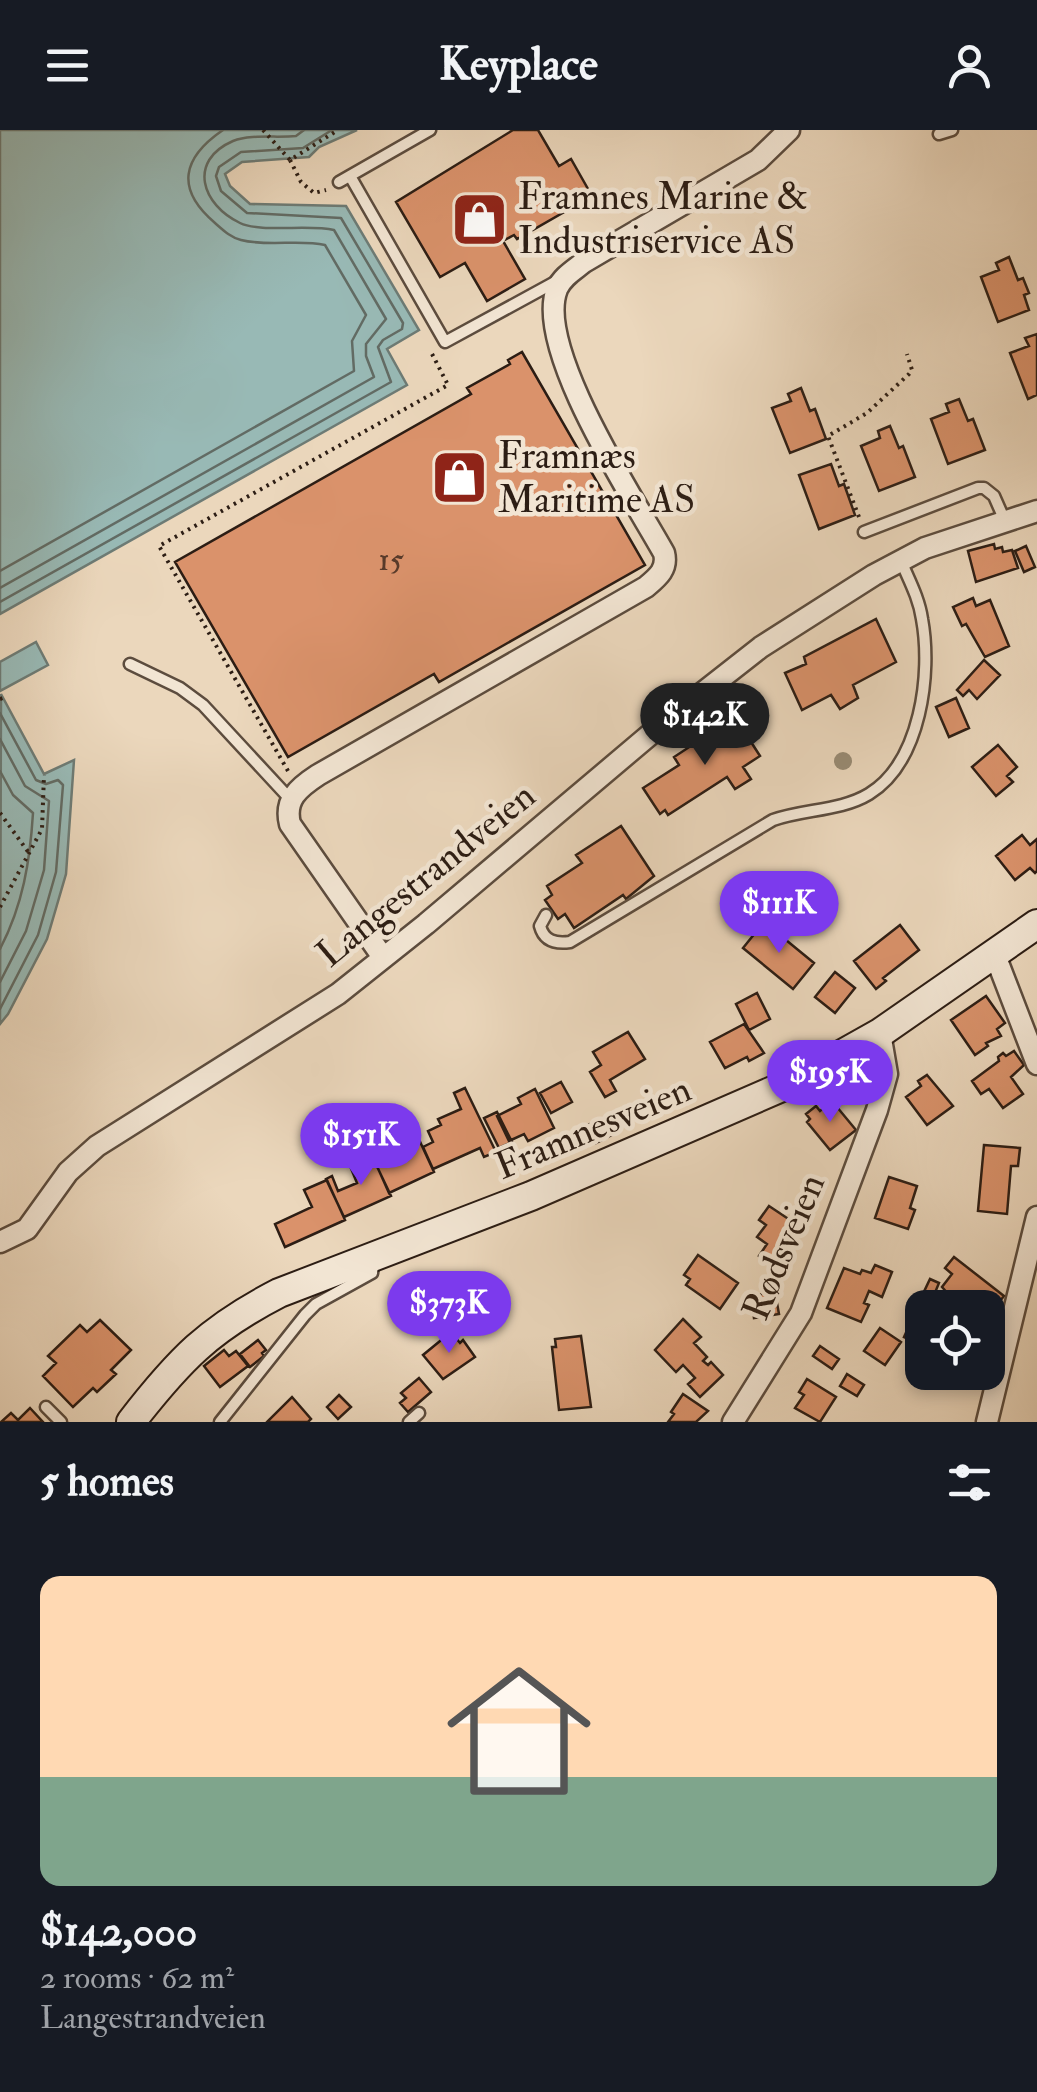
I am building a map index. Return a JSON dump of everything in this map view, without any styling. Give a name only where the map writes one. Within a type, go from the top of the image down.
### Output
[{"type":"main road","name":"Framnesveien","points":[[131,1422],[163,1380],[214,1330],[279,1293],[531,1196],[742,1106],[880,1033],[1037,924]]},
{"type":"street","points":[[382,956],[290,824],[286,810],[294,794],[660,576],[666,563],[664,553],[574,392],[553,312],[557,288],[566,276],[758,160],[789,130]]},
{"type":"street","name":"Langestrandveien","points":[[0,1242],[27,1229],[68,1172],[97,1146],[338,994],[716,681],[798,623],[900,560],[954,536],[1037,511]]},
{"type":"street","points":[[995,955],[1037,1064]]},
{"type":"street","name":"Rødsveien","points":[[733,1422],[800,1313],[878,1110],[886,1074],[880,1033]]},
{"type":"street","points":[[986,1422],[1037,1217]]},
{"type":"lane","points":[[430,130],[345,179],[445,342],[566,276]]},
{"type":"lane","points":[[939,134],[952,130]]},
{"type":"lane","points":[[864,532],[978,488],[994,496],[1005,522]]},
{"type":"lane","points":[[546,915],[540,926],[548,939],[570,942],[773,820],[794,812],[851,803],[884,783],[901,760],[913,729],[926,652],[920,608],[900,560]]},
{"type":"lane","points":[[130,664],[180,688],[203,705],[294,794]]},
{"type":"lane","points":[[220,1422],[305,1315],[316,1304],[372,1273],[374,1257]]},
{"type":"lane","points":[[46,1408],[61,1422]]},
{"type":"lane","points":[[409,1422],[419,1413]]},
{"type":"path","points":[[263,130],[290,160],[300,182],[314,193],[345,179]]},
{"type":"path","points":[[290,160],[338,130]]},
{"type":"path","points":[[294,794],[160,546],[448,385],[429,350],[445,342]]},
{"type":"path","points":[[864,532],[828,436],[867,413],[909,374],[912,370],[907,354]]},
{"type":"path","points":[[0,907],[42,829],[44,774]]},
{"type":"path","points":[[0,814],[29,853]]},
{"type":"water","points":[[0,130],[357,130],[319,147],[309,157],[242,162],[225,174],[230,186],[250,204],[346,206],[419,330],[387,349],[407,385],[0,614]]},
{"type":"water","points":[[36,642],[48,665],[0,691],[0,662]]},
{"type":"water","points":[[1,694],[44,774],[74,760],[66,874],[47,939],[0,1024]]},
{"type":"building","name":"Framnes Marine & Industriservice AS","points":[[513,130],[538,130],[559,166],[571,159],[592,196],[517,239],[514,235],[503,241],[525,279],[487,301],[465,263],[440,277],[396,202]]},
{"type":"building","points":[[1009,257],[1018,280],[1023,278],[1029,293],[1024,295],[1029,310],[998,322],[981,277],[999,270],[996,263]]},
{"type":"building","points":[[1037,334],[1037,395],[1028,399],[1010,353],[1029,346],[1025,338]]},
{"type":"building","name":"Framnæs Maritime AS","points":[[522,352],[645,565],[439,682],[434,674],[288,757],[175,562],[471,394],[467,388],[510,364],[508,360]]},
{"type":"building","points":[[801,388],[810,411],[815,409],[826,439],[790,453],[772,408],[791,401],[788,394]]},
{"type":"building","points":[[959,399],[968,421],[973,419],[985,450],[948,464],[931,419],[949,412],[946,404]]},
{"type":"building","points":[[890,426],[915,477],[879,491],[861,446],[880,438],[878,431]]},
{"type":"building","points":[[831,464],[839,486],[844,484],[855,515],[819,529],[799,475]]},
{"type":"building","points":[[994,544],[995,549],[1002,547],[1003,552],[1012,550],[1018,568],[976,582],[968,551]]},
{"type":"building","points":[[1026,546],[1035,567],[1024,572],[1015,551]]},
{"type":"building","points":[[973,598],[976,606],[990,600],[1009,646],[985,657],[953,607]]},
{"type":"building","points":[[876,619],[896,662],[853,685],[858,698],[840,709],[831,695],[802,710],[785,673],[806,664],[804,657]]},
{"type":"building","points":[[984,660],[1000,675],[977,699],[969,690],[963,696],[957,690]]},
{"type":"building","points":[[956,698],[969,728],[949,737],[936,707]]},
{"type":"building","points":[[735,717],[760,756],[743,767],[751,779],[735,789],[727,777],[668,815],[665,810],[660,814],[643,788],[679,765],[674,757]]},
{"type":"building","points":[[998,745],[1017,767],[1007,776],[1013,782],[996,796],[972,767]]},
{"type":"building","points":[[621,826],[654,876],[626,899],[623,895],[574,928],[565,914],[558,919],[545,900],[552,895],[547,886],[582,863],[576,855]]},
{"type":"building","points":[[1022,835],[1030,845],[1037,839],[1037,871],[1030,868],[1015,880],[996,856]]},
{"type":"building","points":[[764,922],[814,963],[793,989],[743,948]]},
{"type":"building","points":[[900,925],[919,950],[883,978],[886,981],[876,989],[854,961]]},
{"type":"building","points":[[835,972],[855,988],[835,1013],[815,997]]},
{"type":"building","points":[[757,993],[770,1019],[749,1030],[736,1004]]},
{"type":"building","points":[[986,996],[1005,1023],[997,1029],[1001,1036],[986,1043],[988,1046],[975,1055],[951,1020]]},
{"type":"building","points":[[744,1024],[764,1053],[725,1068],[710,1042]]},
{"type":"building","points":[[628,1032],[645,1059],[610,1080],[616,1091],[605,1097],[590,1072],[601,1065],[593,1052]]},
{"type":"building","points":[[1014,1051],[1024,1065],[1011,1077],[1023,1094],[1003,1108],[989,1089],[981,1094],[972,1081],[999,1061],[1003,1053],[1006,1056]]},
{"type":"building","points":[[927,1075],[953,1106],[927,1125],[906,1097],[921,1086],[918,1081]]},
{"type":"building","points":[[561,1082],[572,1102],[551,1113],[540,1093]]},
{"type":"building","points":[[465,1088],[496,1152],[484,1157],[480,1148],[433,1169],[423,1147],[433,1142],[428,1131],[441,1125],[438,1119],[461,1109],[454,1093]]},
{"type":"building","points":[[535,1089],[554,1128],[528,1141],[524,1134],[509,1141],[497,1116],[521,1104],[518,1098]]},
{"type":"building","points":[[832,1101],[856,1130],[830,1150],[807,1122],[810,1119],[806,1114],[816,1106],[820,1111]]},
{"type":"building","points":[[497,1112],[512,1142],[499,1148],[484,1118]]},
{"type":"building","points":[[604,1118],[612,1135],[596,1143],[588,1125]]},
{"type":"building","points":[[416,1133],[434,1172],[389,1193],[376,1164],[385,1160],[381,1153]]},
{"type":"building","points":[[984,1145],[1020,1148],[1018,1166],[1011,1166],[1007,1214],[978,1211]]},
{"type":"building","points":[[372,1156],[391,1196],[344,1217],[326,1179],[332,1176],[338,1191],[357,1183],[350,1166]]},
{"type":"building","points":[[889,1177],[917,1186],[908,1229],[875,1218]]},
{"type":"building","points":[[327,1180],[345,1220],[285,1247],[275,1224],[312,1207],[304,1190]]},
{"type":"building","points":[[769,1206],[799,1226],[788,1243],[794,1247],[778,1269],[759,1256],[767,1244],[757,1237],[766,1225],[759,1220]]},
{"type":"building","points":[[698,1255],[738,1283],[720,1309],[686,1285],[690,1279],[684,1275]]},
{"type":"building","points":[[954,1257],[996,1290],[945,1290],[942,1287],[952,1274],[945,1268]]},
{"type":"building","points":[[875,1265],[892,1272],[882,1297],[869,1291],[864,1303],[869,1305],[861,1322],[827,1308],[844,1268],[871,1273]]},
{"type":"building","points":[[930,1279],[939,1283],[936,1290],[925,1290]]},
{"type":"building","points":[[775,1292],[779,1314],[754,1318],[751,1296]]},
{"type":"building","points":[[683,1319],[701,1337],[694,1343],[707,1357],[703,1361],[708,1365],[711,1362],[723,1375],[700,1397],[688,1384],[695,1378],[683,1365],[676,1372],[655,1350]]},
{"type":"building","points":[[100,1320],[131,1350],[111,1370],[116,1374],[73,1407],[43,1376],[56,1363],[48,1356],[80,1325],[87,1332]]},
{"type":"building","points":[[880,1328],[901,1342],[885,1365],[864,1351]]},
{"type":"building","points":[[451,1332],[460,1343],[463,1340],[475,1357],[443,1379],[423,1355]]},
{"type":"building","points":[[581,1336],[591,1407],[559,1410],[552,1347],[556,1347],[555,1339]]},
{"type":"building","points":[[258,1340],[266,1350],[250,1367],[240,1354]]},
{"type":"building","points":[[820,1346],[839,1359],[832,1369],[813,1356]]},
{"type":"building","points":[[224,1350],[229,1356],[236,1351],[248,1366],[220,1387],[204,1366]]},
{"type":"building","points":[[847,1374],[864,1385],[857,1396],[840,1386]]},
{"type":"building","points":[[419,1378],[431,1392],[408,1412],[400,1403],[406,1398],[401,1393]]},
{"type":"building","points":[[807,1379],[836,1397],[820,1422],[795,1408],[804,1395],[799,1392]]},
{"type":"building","points":[[683,1394],[708,1411],[696,1422],[668,1422],[674,1414],[671,1412]]},
{"type":"building","points":[[339,1395],[351,1407],[338,1419],[327,1407]]},
{"type":"building","points":[[292,1397],[311,1419],[308,1422],[267,1422]]},
{"type":"building","points":[[30,1408],[43,1422],[1,1422],[11,1413],[18,1420]]},
{"type":"place","name":"Framnes Marine & Industriservice AS","points":[[479,219]]},
{"type":"place","name":"Framnæs Maritime AS","points":[[459,478]]}]
